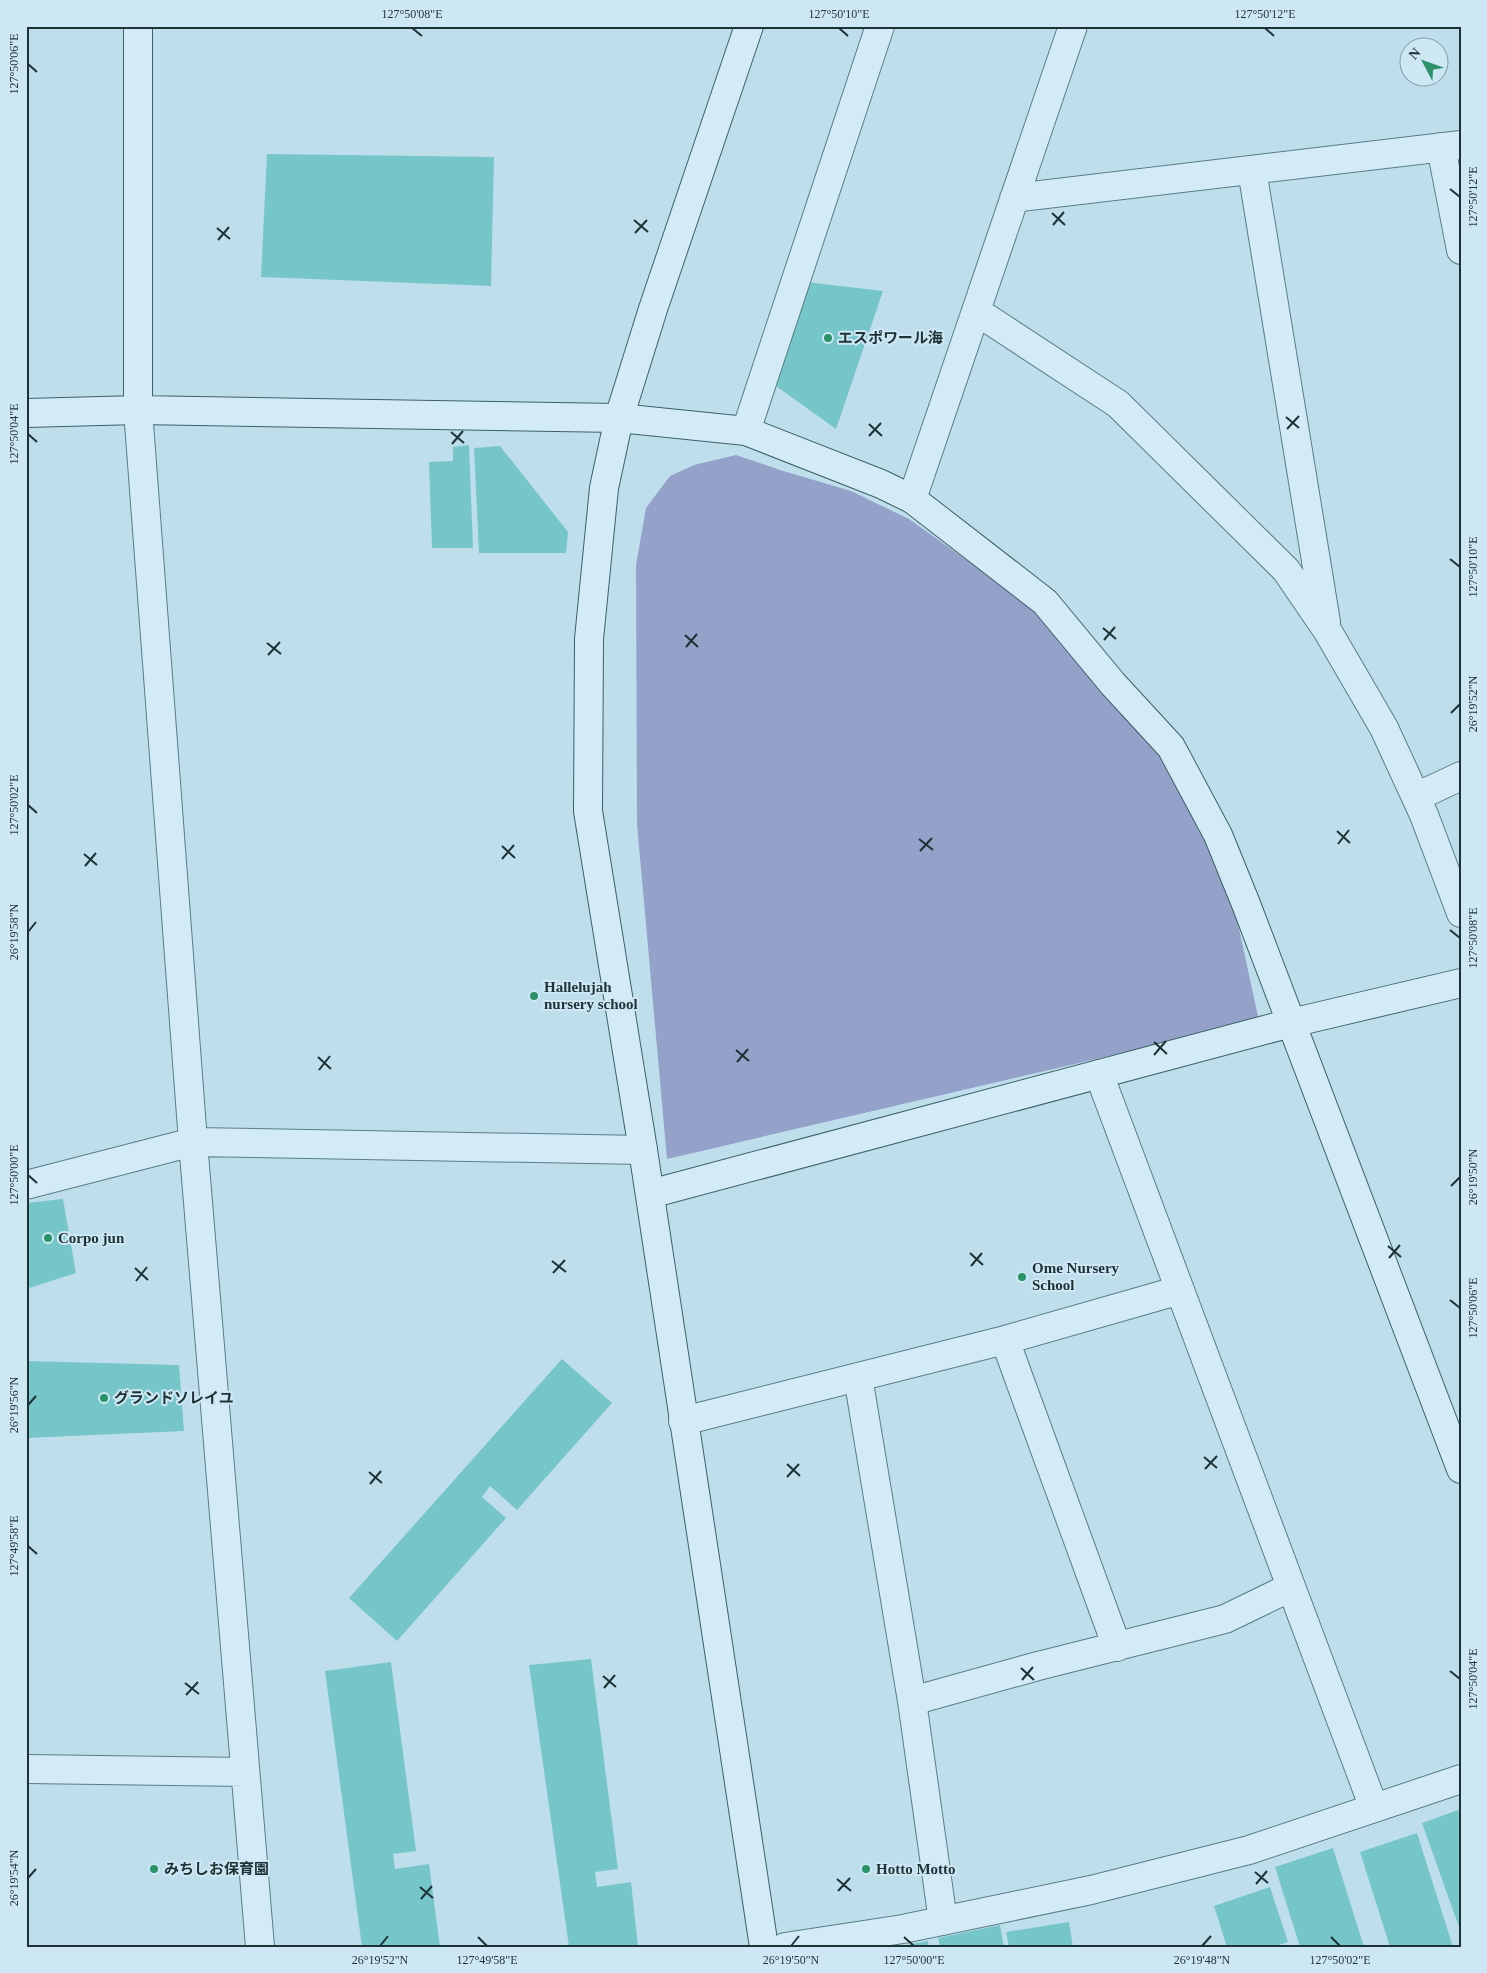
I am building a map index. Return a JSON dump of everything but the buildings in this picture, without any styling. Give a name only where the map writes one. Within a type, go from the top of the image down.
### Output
[{"type":"street","points":[[138,26],[138,410],[193,1142],[260,1947]]},
{"type":"street","points":[[749,26],[653,309],[619,418],[604,488],[589,639],[588,811],[650,1194],[764,1947]]},
{"type":"street","points":[[746,431],[880,26]]},
{"type":"street","points":[[912,499],[1073,26]]},
{"type":"street","points":[[1014,198],[1451,146],[1461,250]]},
{"type":"street","points":[[1252,170],[1327,630]]},
{"type":"street","points":[[976,311],[1118,404],[1286,570],[1327,630],[1384,728],[1416,797],[1461,913]]},
{"type":"street","points":[[26,413],[138,410],[619,418],[746,431],[880,484],[912,499],[1045,602],[1113,684],[1171,747],[1218,835],[1461,1470]]},
{"type":"street","points":[[1416,797],[1461,776]]},
{"type":"street","points":[[650,1194],[1291,1023],[1461,983]]},
{"type":"street","points":[[1099,1074],[1374,1808]]},
{"type":"street","points":[[26,1185],[193,1142],[643,1150]]},
{"type":"street","points":[[683,1421],[1005,1340],[1180,1290]]},
{"type":"street","points":[[1005,1340],[1117,1647]]},
{"type":"street","points":[[858,1377],[912,1701],[943,1921]]},
{"type":"street","points":[[912,1701],[1038,1666],[1225,1619],[1291,1587]]},
{"type":"street","points":[[26,1768],[245,1772]]},
{"type":"street","points":[[785,1947],[943,1921],[1091,1890],[1248,1850],[1461,1779]]},
{"type":"shaded area","points":[[736,455],[851,491],[909,519],[1035,609],[1165,756],[1192,806],[1233,901],[1259,1021],[667,1159],[637,824],[636,565],[646,508],[670,476],[694,465]]},
{"type":"place","name":"エスポワール海","points":[[828,338]]},
{"type":"place","name":"Hallelujah nursery school","points":[[534,996]]},
{"type":"place","name":"Corpo jun","points":[[48,1238]]},
{"type":"place","name":"Ome Nursery School","points":[[1022,1277]]},
{"type":"place","name":"グランドソレイユ","points":[[104,1398]]},
{"type":"place","name":"みちしお保育園","points":[[154,1869]]},
{"type":"place","name":"Hotto Motto","points":[[866,1869]]}]
